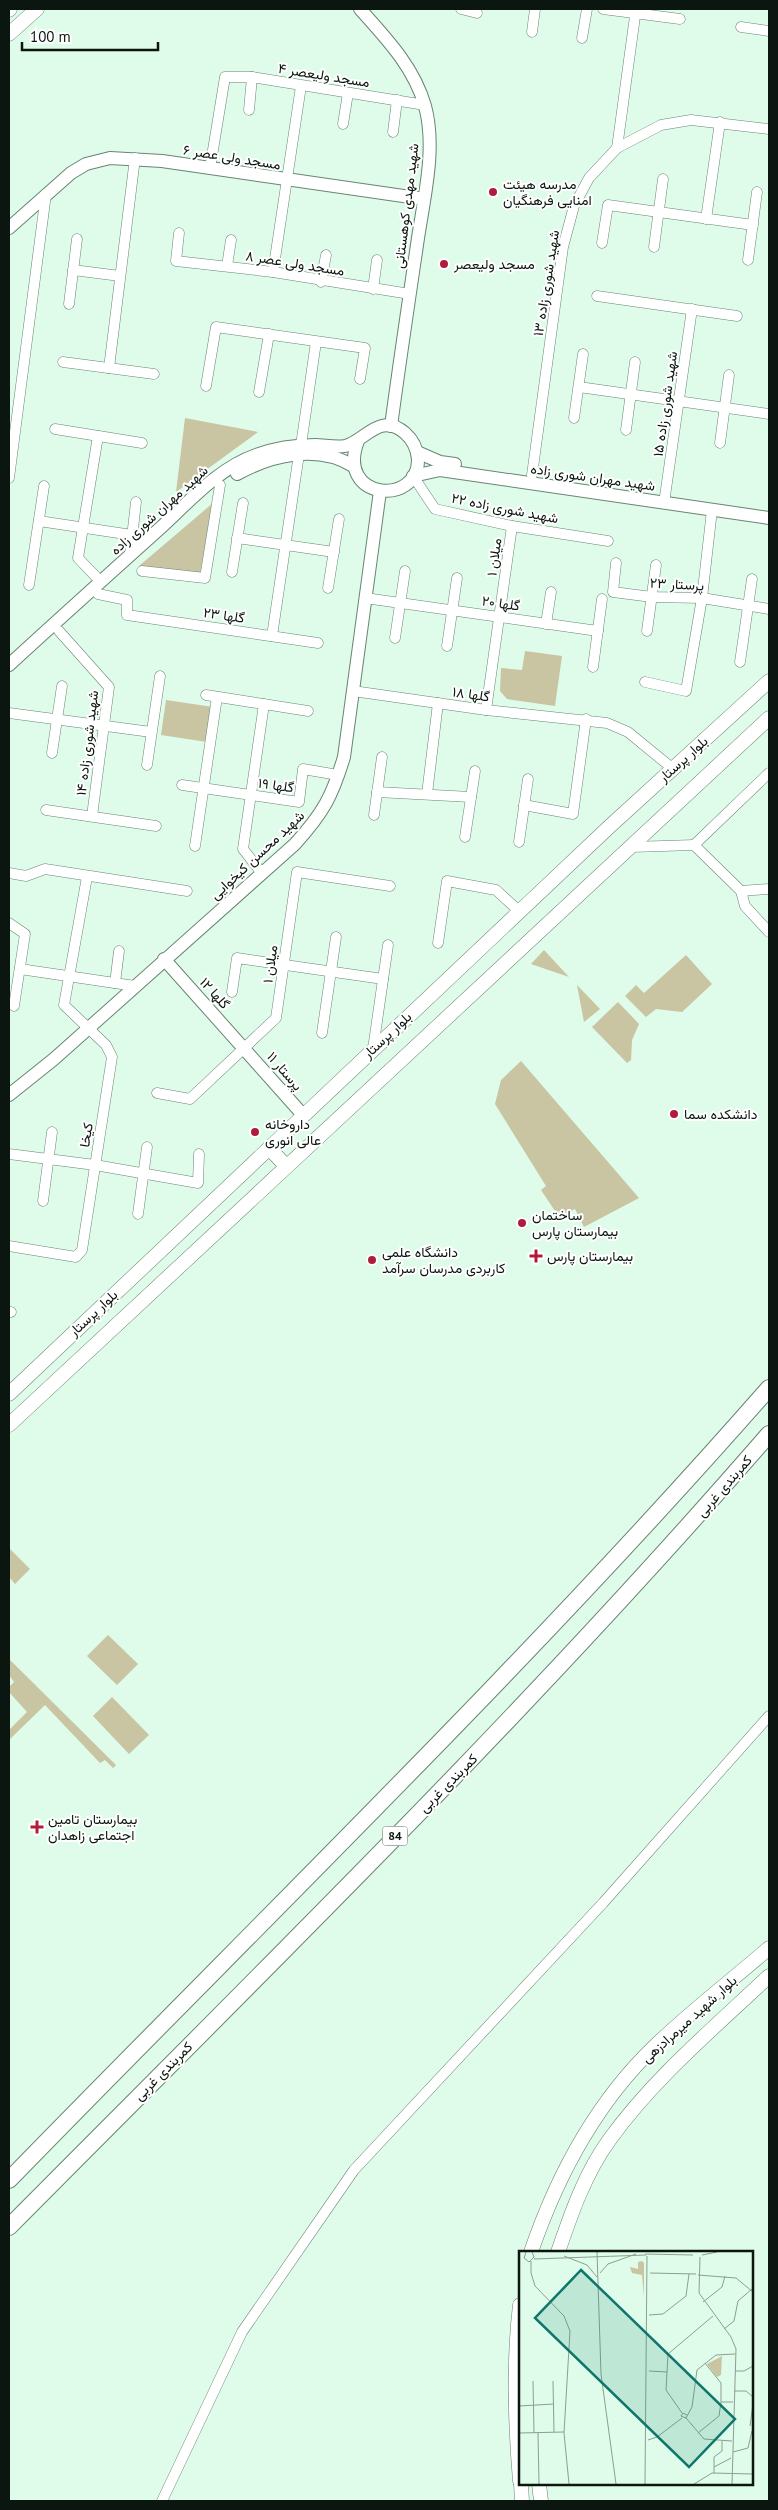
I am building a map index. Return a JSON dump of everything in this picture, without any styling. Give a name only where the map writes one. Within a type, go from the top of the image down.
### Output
[{"type":"highway","name":"84","points":[[9,2180],[400,1784],[675,1495],[769,1388]]},
{"type":"highway","name":"کمربندی غربی","points":[[9,2227],[476,1755],[612,1612],[769,1434]]},
{"type":"main road","points":[[9,34],[37,9]]},
{"type":"main road","name":"بلوار پرستار","points":[[9,1394],[519,911],[672,768],[769,681]]},
{"type":"main road","name":"بلوار پرستار","points":[[9,1425],[769,718]]},
{"type":"main road","points":[[268,1148],[286,1166]]},
{"type":"main road","name":"بلوار شهید میرمرادزهی","points":[[531,2251],[544,2215],[575,2148],[623,2080],[654,2046],[769,1948]]},
{"type":"main road","name":"بلوار شهید میرمرادزهی","points":[[558,2251],[574,2204],[609,2140],[655,2086],[769,1976]]},
{"type":"main road","points":[[519,2313],[516,2336],[516,2438],[519,2465]]},
{"type":"main road","points":[[521,2485],[522,2501]]},
{"type":"main road","points":[[540,2485],[541,2501]]},
{"type":"street","name":"شهید مهدی کوهستانی","points":[[360,9],[399,54],[413,76],[425,105],[429,131],[424,199],[391,426]]},
{"type":"street","points":[[461,9],[477,13]]},
{"type":"street","points":[[532,32],[535,9]]},
{"type":"street","points":[[582,38],[587,9]]},
{"type":"street","points":[[603,9],[636,11],[680,19]]},
{"type":"street","points":[[617,148],[636,11]]},
{"type":"street","points":[[740,27],[769,31]]},
{"type":"street","name":"مسجد ولیعصر ۴","points":[[210,168],[225,77],[252,76],[300,86],[425,105]]},
{"type":"street","points":[[248,110],[252,76]]},
{"type":"street","points":[[274,272],[300,86]]},
{"type":"street","points":[[343,124],[348,93]]},
{"type":"street","points":[[393,132],[397,100]]},
{"type":"street","name":"شهید شوری زاده ۱۳","points":[[532,480],[563,247],[574,206],[589,178],[617,148],[660,125],[691,120],[769,129]]},
{"type":"street","points":[[706,219],[720,122]]},
{"type":"street","name":"مسجد ولی عصر ۶","points":[[9,228],[71,172],[86,164],[110,158],[135,158],[286,181],[424,199]]},
{"type":"street","points":[[108,368],[135,158]]},
{"type":"street","points":[[654,247],[663,179]]},
{"type":"street","points":[[748,260],[757,192]]},
{"type":"street","points":[[9,478],[46,194]]},
{"type":"street","points":[[602,244],[608,205],[753,225]]},
{"type":"street","name":"مسجد ولی عصر ۸","points":[[179,233],[176,261],[274,272],[321,282],[410,294]]},
{"type":"street","points":[[69,304],[78,239]]},
{"type":"street","points":[[227,266],[230,240]]},
{"type":"street","points":[[321,282],[326,255]]},
{"type":"street","points":[[373,289],[378,260]]},
{"type":"street","points":[[74,270],[120,276]]},
{"type":"street","points":[[597,296],[737,316]]},
{"type":"street","name":"شهید شوری زاده ۱۵","points":[[665,499],[692,309]]},
{"type":"street","points":[[206,386],[216,327],[365,348],[360,379]]},
{"type":"street","points":[[259,392],[268,334]]},
{"type":"street","points":[[272,636],[316,342]]},
{"type":"street","points":[[574,418],[583,354]]},
{"type":"street","points":[[63,362],[154,374]]},
{"type":"street","points":[[626,430],[635,362]]},
{"type":"street","points":[[720,443],[729,375]]},
{"type":"street","points":[[579,387],[769,414]]},
{"type":"street","points":[[391,426],[403,431],[412,440],[418,452],[418,464],[413,476],[404,486],[392,491],[380,491],[368,486],[358,478],[353,466],[353,453],[358,441],[372,429],[391,426]]},
{"type":"street","points":[[55,429],[142,443]]},
{"type":"street","points":[[98,436],[78,558],[99,588]]},
{"type":"street","name":"شهید مهران شوری زاده","points":[[9,665],[220,485],[253,465],[276,457],[300,450],[344,447],[358,441]]},
{"type":"street","name":"شهید مهران شوری زاده","points":[[9,676],[59,631],[130,555],[208,485],[228,470],[250,457],[275,448],[324,454],[340,458],[353,466]]},
{"type":"street","name":"شهید مهران شوری زاده","points":[[418,452],[440,462],[532,480]]},
{"type":"street","name":"شهید مهران شوری زاده","points":[[413,476],[440,470],[532,480],[665,499],[769,509]]},
{"type":"street","name":"شهید شوری زاده ۲۲","points":[[413,476],[435,509],[512,526],[608,541]]},
{"type":"street","points":[[142,571],[205,578],[220,485]]},
{"type":"street","points":[[29,585],[44,486]]},
{"type":"street","name":"شهید محسن کیخوایی","points":[[9,1094],[42,1070],[164,959],[295,844],[318,818],[338,775],[344,757],[380,491]]},
{"type":"street","name":"شهید مهران شوری زاده","points":[[665,499],[712,510],[769,518]]},
{"type":"street","points":[[130,555],[136,502]]},
{"type":"street","points":[[232,572],[243,503]]},
{"type":"street","points":[[645,682],[686,691],[702,598],[712,510]]},
{"type":"street","points":[[328,588],[339,519]]},
{"type":"street","points":[[39,522],[132,535]]},
{"type":"street","name":"میلان ۱","points":[[486,710],[512,526]]},
{"type":"street","points":[[238,538],[334,552]]},
{"type":"street","name":"پرستار ۲۳","points":[[616,563],[613,592],[652,597],[702,598],[769,609]]},
{"type":"street","points":[[647,631],[656,565]]},
{"type":"street","points":[[395,638],[405,571]]},
{"type":"street","points":[[447,646],[457,578]]},
{"type":"street","points":[[740,662],[752,578]]},
{"type":"street","name":"گلها ۲۳","points":[[99,588],[127,600],[127,615],[318,643]]},
{"type":"street","points":[[546,624],[551,592]]},
{"type":"street","name":"گلها ۲۰","points":[[365,598],[598,631]]},
{"type":"street","points":[[593,667],[602,600]]},
{"type":"street","name":"شهید شوری زاده ۱۴","points":[[59,631],[109,687],[92,816]]},
{"type":"street","points":[[147,765],[160,676]]},
{"type":"street","points":[[52,753],[62,686]]},
{"type":"street","name":"گلها ۱۸","points":[[353,691],[486,710],[607,722],[628,732],[672,768]]},
{"type":"street","points":[[206,695],[308,711]]},
{"type":"street","points":[[196,846],[217,697]]},
{"type":"street","points":[[427,794],[438,703]]},
{"type":"street","points":[[262,872],[243,849],[264,704]]},
{"type":"street","points":[[9,713],[151,732]]},
{"type":"street","points":[[524,805],[573,814],[586,719]]},
{"type":"street","points":[[374,815],[382,757]]},
{"type":"street","name":"گلها ۱۹","points":[[182,785],[299,802],[304,769],[338,775]]},
{"type":"street","points":[[464,837],[475,771]]},
{"type":"street","points":[[631,847],[694,845],[769,774]]},
{"type":"street","points":[[519,842],[528,779]]},
{"type":"street","points":[[377,792],[470,797]]},
{"type":"street","points":[[46,810],[156,826]]},
{"type":"street","points":[[694,845],[742,891],[745,906],[769,932]]},
{"type":"street","points":[[9,873],[26,876],[45,869],[187,891]]},
{"type":"street","name":"میلان ۱","points":[[156,1093],[190,1099],[276,1018],[296,872],[390,886]]},
{"type":"street","points":[[68,976],[87,877]]},
{"type":"street","points":[[438,943],[447,882],[496,890],[519,911]]},
{"type":"street","points":[[742,891],[769,888]]},
{"type":"street","points":[[9,924],[25,934],[14,1006]]},
{"type":"street","points":[[322,1033],[336,937]]},
{"type":"street","points":[[373,1049],[388,945]]},
{"type":"street","points":[[115,983],[119,951]]},
{"type":"street","points":[[232,992],[237,958],[383,979]]},
{"type":"street","name":"گلها ۱۲","points":[[164,959],[244,1048]]},
{"type":"street","points":[[20,969],[135,986]]},
{"type":"street","name":"کیخا","points":[[9,1246],[76,1256],[80,1254],[112,1058],[106,1045],[64,1005],[68,976]]},
{"type":"street","name":"پرستار ۱۱","points":[[244,1048],[303,1115]]},
{"type":"street","points":[[43,1201],[52,1132]]},
{"type":"street","points":[[138,1214],[147,1147]]},
{"type":"street","points":[[9,1154],[95,1165],[198,1183],[199,1154]]},
{"type":"street","points":[[162,2501],[242,2332],[354,2170],[596,1911],[769,1716]]},
{"type":"shaded area","points":[[185,418],[258,432],[176,492]]},
{"type":"shaded area","points":[[213,503],[200,574],[139,566]]},
{"type":"shaded area","points":[[525,651],[562,656],[555,706],[507,699],[500,691],[501,668],[522,670]]},
{"type":"shaded area","points":[[166,700],[213,707],[207,742],[161,735]]},
{"type":"shaded area","points":[[544,950],[569,977],[531,964]]},
{"type":"shaded area","points":[[686,955],[712,984],[682,1012],[656,1009],[646,1017],[625,996],[636,985],[644,993]]},
{"type":"shaded area","points":[[577,985],[600,1009],[584,1022]]},
{"type":"shaded area","points":[[618,1002],[639,1024],[632,1040],[631,1060],[627,1063],[592,1027]]},
{"type":"shaded area","points":[[521,1061],[639,1198],[584,1227],[575,1209],[559,1217],[541,1190],[546,1186],[495,1104],[501,1080]]},
{"type":"shaded area","points":[[9,1548],[30,1569],[15,1584],[9,1577]]},
{"type":"shaded area","points":[[108,1635],[138,1664],[117,1685],[87,1656]]},
{"type":"shaded area","points":[[9,1659],[116,1765],[113,1768],[105,1760],[100,1763],[45,1705],[9,1740],[9,1730],[27,1712],[9,1692],[9,1687],[14,1682],[9,1675]]},
{"type":"shaded area","points":[[112,1697],[149,1735],[129,1754],[93,1716]]},
{"type":"place","name":"مدرسه هیئت امنایی فرهنگیان","points":[[493,192]]},
{"type":"place","name":"مسجد ولیعصر","points":[[444,264]]},
{"type":"place","name":"دانشکده سما","points":[[674,1114]]},
{"type":"place","name":"داروخانه عالی انوری","points":[[255,1132]]},
{"type":"place","name":"ساختمان بیمارستان پارس","points":[[522,1223]]},
{"type":"place","name":"بیمارستان پارس","points":[[536,1256]]},
{"type":"place","name":"دانشگاه علمی کاربردی مدرسان سرآمد","points":[[372,1260]]},
{"type":"place","name":"بیمارستان تامین اجتماعی زاهدان","points":[[37,1827]]}]
